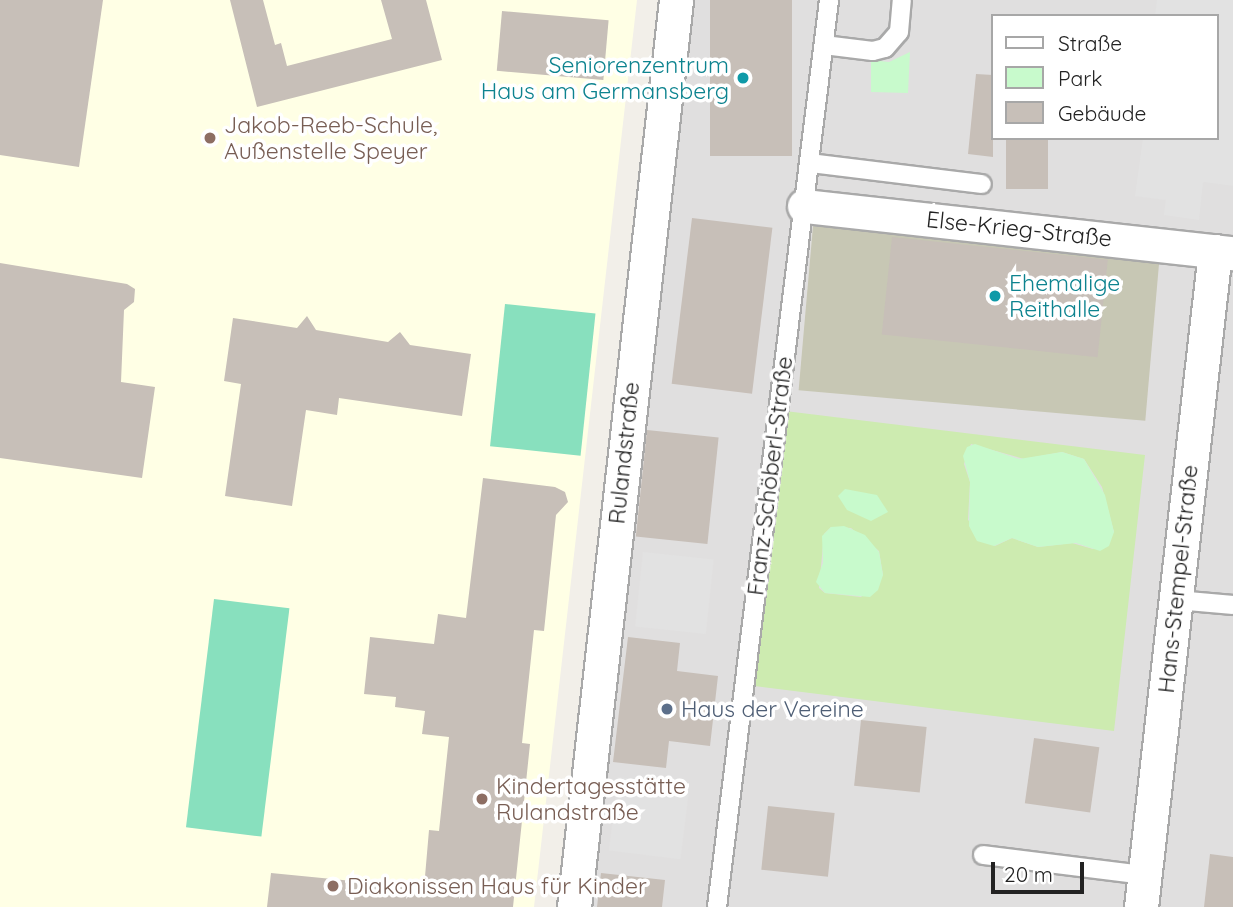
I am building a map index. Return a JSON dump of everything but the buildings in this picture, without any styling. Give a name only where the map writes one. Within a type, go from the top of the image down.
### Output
[{"type":"street","name":"Rulandstraße","points":[[574,907],[676,0]]},
{"type":"street","name":"Else-Krieg-Straße","points":[[804,206],[1224,252]]},
{"type":"street","name":"Hans-Stempel-Straße","points":[[1143,891],[1177,600],[1224,252]]},
{"type":"lane","name":"Franz-Schöberl-Straße","points":[[718,907],[829,0]]},
{"type":"lane","points":[[824,45],[873,51],[885,48],[899,33],[902,0]]},
{"type":"lane","points":[[810,163],[982,184]]},
{"type":"lane","points":[[1177,600],[1233,605]]},
{"type":"lane","points":[[983,855],[1143,891]]},
{"type":"shaded area","points":[[0,0],[637,0],[534,907],[0,907]]},
{"type":"shaded area","points":[[689,0],[1233,0],[1233,907],[574,907]]},
{"type":"shaded area","points":[[1157,0],[1233,0],[1233,186],[1203,182],[1199,220],[1164,215],[1166,200],[1135,196],[1143,140],[1219,140],[1219,14],[1155,14]]},
{"type":"shaded area","points":[[813,226],[1160,256],[1145,421],[799,390]]},
{"type":"shaded area","points":[[643,552],[714,559],[706,634],[635,627]]},
{"type":"shaded area","points":[[618,777],[689,786],[680,859],[609,850]]},
{"type":"green space","points":[[910,52],[908,93],[871,92],[871,60],[889,62]]},
{"type":"green space","points":[[505,304],[596,314],[581,456],[490,446]]},
{"type":"green space","points":[[785,411],[1145,455],[1114,731],[755,686]],"holes":[[[971,444],[1024,459],[1062,452],[1084,459],[1102,487],[1114,532],[1093,549],[1072,543],[1038,547],[1012,538],[995,546],[968,520],[970,482],[964,464]],[[831,527],[851,528],[879,551],[883,575],[861,597],[825,593],[819,588],[824,534]]]},
{"type":"green space","points":[[975,444],[1019,459],[1062,452],[1084,459],[1105,495],[1114,532],[1109,546],[1100,551],[1076,543],[1038,547],[1012,538],[994,546],[977,541],[969,526],[970,482],[963,456],[967,447]]},
{"type":"green space","points":[[845,489],[877,495],[888,512],[871,521],[847,510],[838,496]]},
{"type":"green space","points":[[844,526],[865,535],[879,552],[883,575],[878,590],[870,597],[825,593],[816,582],[823,563],[822,536],[831,527]]},
{"type":"green space","points":[[214,599],[289,608],[261,837],[186,827]]},
{"type":"place","name":"Seniorenzentrum Haus am Germansberg","points":[[743,78]]},
{"type":"place","name":"Jakob-Reeb-Schule, Außenstelle Speyer","points":[[210,138]]},
{"type":"place","name":"Ehemalige Reithalle","points":[[995,296]]},
{"type":"place","name":"Haus der Vereine","points":[[667,709]]},
{"type":"place","name":"Kindertagesstätte Rulandstraße","points":[[482,799]]},
{"type":"place","name":"Diakonissen Haus für Kinder","points":[[333,886]]}]
